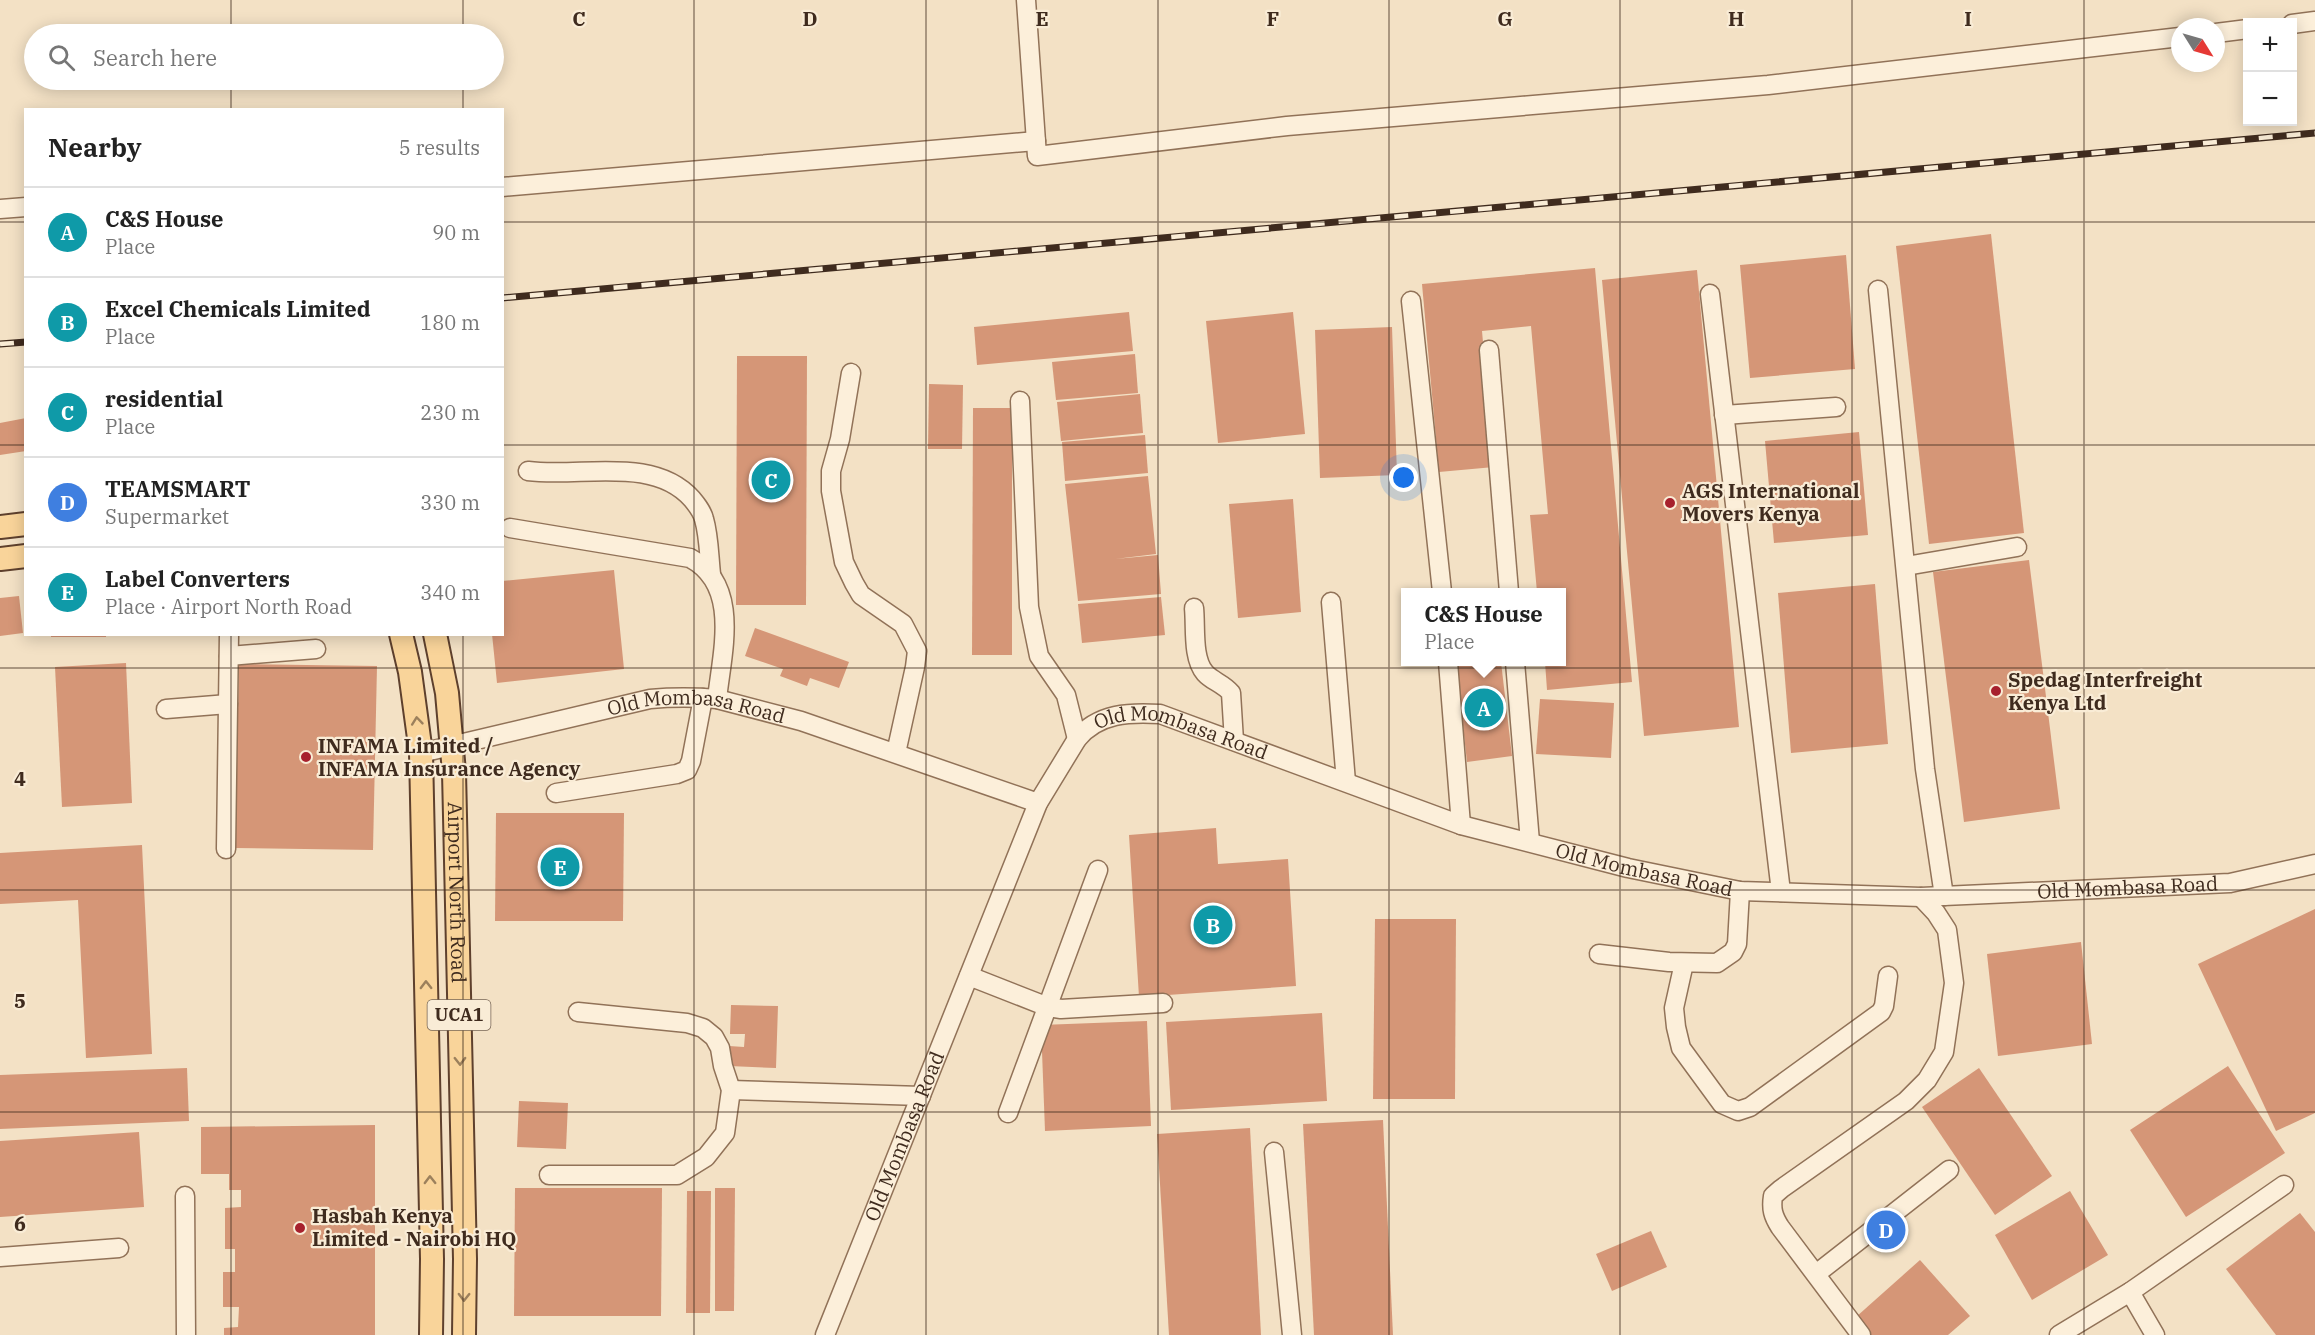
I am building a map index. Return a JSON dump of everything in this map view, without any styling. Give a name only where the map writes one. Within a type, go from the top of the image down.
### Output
[{"type":"main road","points":[[0,527],[24,524]]},
{"type":"main road","points":[[0,559],[24,556]]},
{"type":"main road","points":[[401,636],[410,672],[421,753]]},
{"type":"main road","points":[[435,636],[443,672],[452,744]]},
{"type":"main road","name":"Airport North Road","points":[[452,744],[465,1259],[464,1335]]},
{"type":"main road","name":"Airport North Road","points":[[421,753],[432,1260],[431,1335]]},
{"type":"main road","points":[[432,1260],[465,1259]]},
{"type":"lane","points":[[1026,0],[1037,156],[1287,126],[1768,85],[2171,38]]},
{"type":"lane","points":[[2297,23],[2315,21]]},
{"type":"lane","points":[[2225,32],[2243,30]]},
{"type":"lane","points":[[504,188],[1036,141]]},
{"type":"lane","points":[[0,209],[24,207]]},
{"type":"lane","points":[[1878,290],[1926,769],[1944,897]]},
{"type":"lane","points":[[1710,294],[1781,892]]},
{"type":"lane","points":[[1411,301],[1442,588]]},
{"type":"lane","points":[[1489,350],[1509,588]]},
{"type":"lane","points":[[851,373],[840,440],[831,471],[831,491],[844,562],[854,583],[861,595],[903,624],[917,651],[897,753]]},
{"type":"lane","points":[[1020,401],[1029,607],[1039,656],[1066,695],[1077,739]]},
{"type":"lane","points":[[1725,415],[1836,407]]},
{"type":"lane","points":[[528,471],[619,472],[641,474],[670,482],[699,506],[704,518],[711,574]]},
{"type":"lane","points":[[510,528],[690,558],[703,565],[711,574],[723,599],[724,621],[710,699],[692,761],[687,770],[677,774],[556,794]]},
{"type":"lane","points":[[1906,566],[2017,547]]},
{"type":"lane","points":[[1331,602],[1346,782]]},
{"type":"lane","points":[[1194,608],[1198,663],[1206,674],[1231,693],[1234,741]]},
{"type":"lane","points":[[225,849],[229,636]]},
{"type":"lane","points":[[229,656],[316,649]]},
{"type":"lane","points":[[1448,666],[1461,825]]},
{"type":"lane","points":[[1515,666],[1530,842]]},
{"type":"lane","name":"Old Mombasa Road","points":[[421,753],[650,699],[678,696],[710,699],[801,721],[1038,803]]},
{"type":"lane","points":[[166,709],[228,704]]},
{"type":"lane","name":"Old Mombasa Road","points":[[825,1335],[1038,803],[1083,731],[1104,719],[1129,712],[1160,714],[1461,825],[1628,868],[1740,891],[1944,897],[2230,884],[2315,864]]},
{"type":"lane","points":[[1008,1113],[1098,870]]},
{"type":"lane","points":[[1599,954],[1684,963],[1717,963],[1733,952],[1737,944],[1740,891]]},
{"type":"lane","points":[[1861,1335],[1773,1215],[1771,1207],[1773,1196],[1906,1101],[1927,1080],[1944,1052],[1954,983],[1947,930],[1936,913],[1921,897]]},
{"type":"lane","points":[[1684,963],[1674,1008],[1682,1048],[1722,1104],[1738,1111],[1750,1107],[1881,1012],[1888,976]]},
{"type":"lane","points":[[969,976],[1048,1007],[1074,1009],[1163,1003]]},
{"type":"lane","points":[[549,1175],[677,1175],[706,1157],[725,1133],[731,1090],[720,1048],[714,1037],[704,1028],[687,1023],[578,1012]]},
{"type":"lane","points":[[731,1090],[921,1096]]},
{"type":"lane","points":[[1274,1152],[1292,1335]]},
{"type":"lane","points":[[1816,1274],[1949,1170]]},
{"type":"lane","points":[[2059,1335],[2130,1292],[2284,1185]]},
{"type":"lane","points":[[185,1196],[186,1335]]},
{"type":"lane","points":[[0,1257],[119,1248]]},
{"type":"lane","points":[[2130,1292],[2155,1335]]},
{"type":"building","points":[[1991,234],[2024,533],[1929,544],[1896,246]]},
{"type":"building","points":[[1846,255],[1855,369],[1750,378],[1740,265]]},
{"type":"building","points":[[1595,268],[1632,682],[1547,690],[1545,666],[1566,666],[1566,588],[1537,588],[1530,515],[1548,514],[1531,326],[1482,331],[1494,467],[1439,472],[1422,284]]},
{"type":"building","name":"AGS International Movers Kenya","points":[[1697,270],[1739,727],[1644,736],[1602,280]]},
{"type":"building","points":[[1129,312],[1133,351],[977,365],[974,327]]},
{"type":"building","points":[[1293,312],[1305,434],[1218,443],[1206,321]]},
{"type":"building","points":[[1392,327],[1397,475],[1320,478],[1315,330]]},
{"type":"building","points":[[1135,354],[1138,393],[1056,400],[1052,362]]},
{"type":"building","points":[[737,356],[807,356],[806,605],[736,605]]},
{"type":"building","points":[[929,384],[963,385],[962,449],[928,449]]},
{"type":"building","points":[[1140,394],[1143,433],[1061,441],[1057,402]]},
{"type":"building","points":[[973,408],[1012,408],[1012,655],[972,655]]},
{"type":"building","points":[[24,418],[24,451],[0,455],[0,423]]},
{"type":"building","points":[[1859,432],[1868,535],[1774,543],[1765,441]]},
{"type":"building","points":[[1145,435],[1148,473],[1065,481],[1062,442]]},
{"type":"building","points":[[1148,476],[1156,554],[1115,559],[1158,555],[1161,594],[1078,601],[1065,484]]},
{"type":"building","points":[[1293,499],[1301,612],[1238,618],[1229,504]]},
{"type":"building","name":"Spedag Interfreight Kenya Ltd","points":[[2029,560],[2060,809],[1964,822],[1933,572]]},
{"type":"building","points":[[614,570],[624,669],[497,683],[492,636],[504,636],[504,581]]},
{"type":"building","points":[[1875,584],[1888,744],[1791,753],[1778,593]]},
{"type":"building","points":[[19,596],[23,633],[0,636],[0,598]]},
{"type":"building","points":[[1161,597],[1165,635],[1082,643],[1078,604]]},
{"type":"building","points":[[755,628],[849,662],[839,688],[810,678],[807,686],[780,676],[783,669],[745,656]]},
{"type":"building","points":[[51,636],[106,636],[106,637]]},
{"type":"building","points":[[126,663],[132,803],[62,807],[55,667]]},
{"type":"building","name":"INFAMA Limited / INFAMA Insurance Agency","points":[[239,664],[377,666],[373,850],[235,848]]},
{"type":"building","points":[[1456,666],[1501,666],[1512,756],[1467,762]]},
{"type":"building","points":[[1540,699],[1614,703],[1611,758],[1536,754]]},
{"type":"building","points":[[496,813],[624,813],[623,921],[495,921]]},
{"type":"building","points":[[1216,828],[1218,864],[1288,859],[1296,986],[1139,997],[1129,835]]},
{"type":"building","points":[[142,845],[152,1054],[86,1058],[78,900],[0,904],[0,853]]},
{"type":"building","points":[[2315,909],[2315,1113],[2276,1131],[2198,964]]},
{"type":"building","points":[[1375,919],[1456,919],[1455,1099],[1373,1099]]},
{"type":"building","points":[[2081,942],[2092,1044],[1998,1056],[1987,954]]},
{"type":"building","points":[[731,1005],[778,1006],[776,1068],[729,1066],[729,1046],[744,1047],[745,1034],[730,1034]]},
{"type":"building","points":[[1322,1013],[1327,1101],[1171,1110],[1166,1022]]},
{"type":"building","points":[[1147,1021],[1151,1126],[1045,1131],[1041,1025]]},
{"type":"building","points":[[2228,1066],[2285,1153],[2186,1217],[2130,1130]]},
{"type":"building","points":[[187,1068],[189,1121],[0,1129],[0,1075]]},
{"type":"building","points":[[1979,1068],[2052,1176],[1995,1215],[1922,1107]]},
{"type":"building","points":[[519,1101],[568,1103],[566,1149],[517,1147]]},
{"type":"building","points":[[1383,1120],[1393,1335],[1314,1335],[1303,1124]]},
{"type":"building","name":"Hasbah Kenya Limited - Nairobi HQ","points":[[375,1125],[375,1335],[224,1335],[224,1328],[238,1327],[239,1307],[223,1307],[223,1272],[235,1272],[235,1249],[225,1249],[225,1208],[241,1207],[241,1190],[229,1190],[229,1174],[201,1174],[201,1127]]},
{"type":"building","points":[[1250,1128],[1261,1335],[1169,1335],[1157,1134]]},
{"type":"building","points":[[139,1132],[144,1207],[0,1217],[0,1141]]},
{"type":"building","points":[[515,1188],[662,1188],[661,1316],[514,1316]]},
{"type":"building","points":[[715,1188],[735,1188],[734,1311],[715,1311]]},
{"type":"building","points":[[687,1191],[711,1191],[710,1313],[686,1313]]},
{"type":"building","points":[[2070,1191],[2108,1255],[2032,1300],[1995,1235]]},
{"type":"building","points":[[2300,1213],[2315,1232],[2315,1335],[2276,1335],[2226,1269]]},
{"type":"building","points":[[1651,1231],[1667,1267],[1612,1291],[1596,1254]]},
{"type":"building","points":[[1920,1260],[1970,1316],[1948,1335],[1871,1335],[1856,1317]]},
{"type":"railway","points":[[504,298],[2315,133]]},
{"type":"railway","points":[[0,344],[24,342]]},
{"type":"place","name":"residential","points":[[771,480]]},
{"type":"place","name":"AGS International Movers Kenya","points":[[1670,503]]},
{"type":"place","name":"Spedag Interfreight Kenya Ltd","points":[[1996,691]]},
{"type":"place","name":"C&S House","points":[[1484,708]]},
{"type":"place","name":"INFAMA Limited / INFAMA Insurance Agency","points":[[306,757]]},
{"type":"place","name":"Label Converters","points":[[560,867]]},
{"type":"place","name":"Excel Chemicals Limited","points":[[1213,925]]},
{"type":"place","name":"Hasbah Kenya Limited - Nairobi HQ","points":[[300,1228]]},
{"type":"place","name":"TEAMSMART","points":[[1886,1230]]}]
